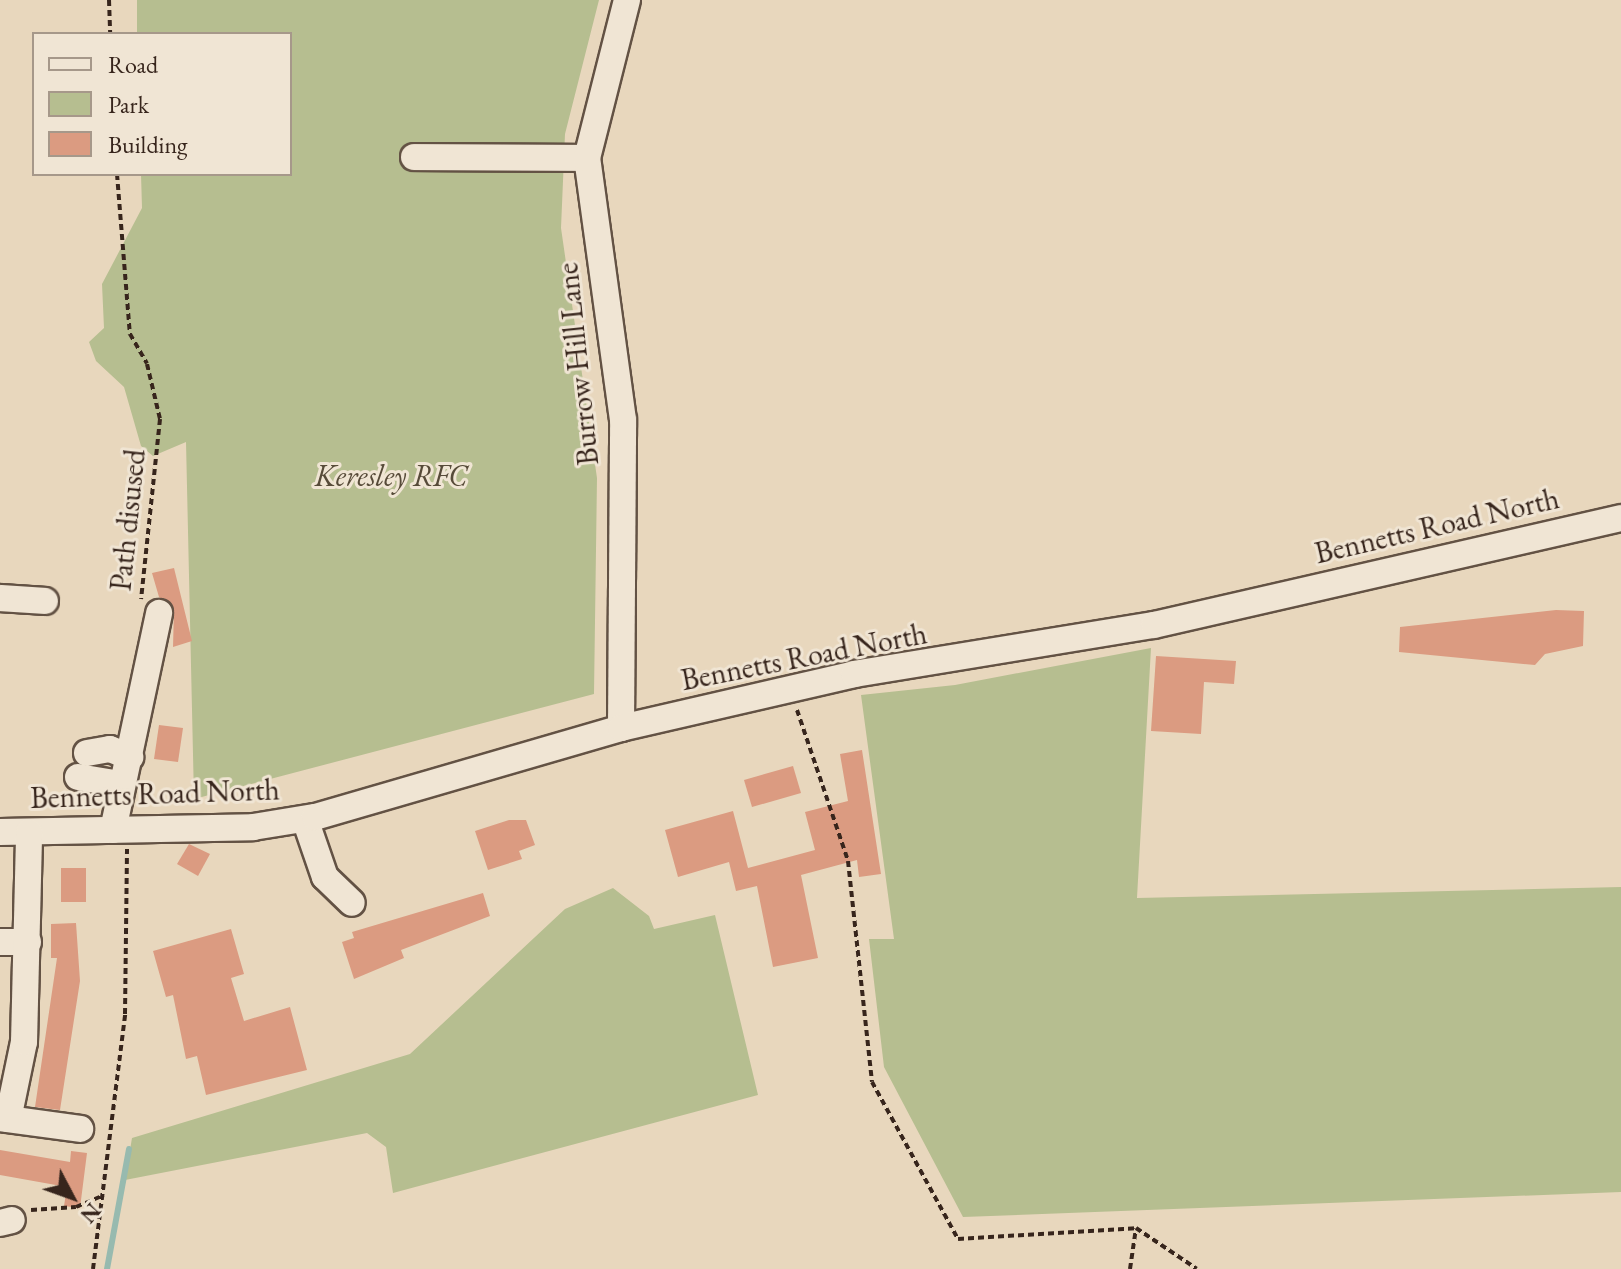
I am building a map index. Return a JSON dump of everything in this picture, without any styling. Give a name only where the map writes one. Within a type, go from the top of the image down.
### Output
[{"type":"street","name":"Burrow Hill Lane","points":[[621,728],[623,420],[587,158],[627,0]]},
{"type":"street","points":[[414,157],[587,158]]},
{"type":"street","name":"Bennetts Road North","points":[[0,832],[113,830],[305,819],[621,728],[791,690],[1154,625],[1544,530],[1621,518]]},
{"type":"street","points":[[0,598],[45,601]]},
{"type":"street","points":[[113,830],[120,784],[130,757],[150,609]]},
{"type":"street","points":[[120,784],[82,765],[110,749],[130,757]]},
{"type":"street","points":[[305,819],[325,877],[352,903]]},
{"type":"street","points":[[29,832],[24,1042],[4,1119],[80,1129]]},
{"type":"street","points":[[0,942],[28,942]]},
{"type":"path","points":[[109,0],[110,32]]},
{"type":"path","name":"Path disused","points":[[117,176],[130,334],[147,364],[160,419],[150,609]]},
{"type":"path","points":[[791,690],[848,861],[872,1082],[958,1239],[1136,1228],[1197,1269]]},
{"type":"path","points":[[93,1269],[104,1195],[126,970],[127,842],[116,841],[113,830]]},
{"type":"path","points":[[6,1222],[36,1207],[76,1207],[104,1195]]},
{"type":"path","points":[[1130,1269],[1136,1228]]},
{"type":"green space","name":"Keresley RFC","points":[[137,0],[599,0],[565,134],[561,228],[597,478],[594,694],[194,799],[186,442],[153,456],[141,446],[124,387],[96,361],[89,342],[104,328],[102,284],[142,208],[141,176],[292,176],[292,32],[137,32]]},
{"type":"green space","points":[[1151,648],[1137,898],[1621,887],[1621,1192],[963,1217],[884,1067],[869,939],[894,939],[861,695],[955,685]]},
{"type":"green space","points":[[613,888],[649,916],[654,929],[715,915],[758,1095],[393,1193],[386,1147],[367,1133],[125,1180],[132,1138],[410,1054],[565,909]]},
{"type":"building","points":[[174,568],[192,641],[173,647],[174,609],[159,597],[152,573]]},
{"type":"building","points":[[1556,610],[1584,611],[1583,646],[1545,654],[1535,665],[1399,652],[1400,627]]},
{"type":"building","points":[[1156,656],[1236,661],[1234,684],[1204,682],[1201,734],[1151,731]]},
{"type":"building","points":[[159,725],[183,728],[178,762],[154,759]]},
{"type":"building","points":[[862,750],[881,874],[859,877],[857,860],[801,875],[818,958],[773,967],[757,886],[736,891],[729,862],[678,877],[665,830],[733,811],[748,868],[815,850],[805,812],[848,801],[840,754]]},
{"type":"building","points":[[793,766],[801,793],[752,807],[744,780]]},
{"type":"building","points":[[509,820],[526,820],[535,845],[519,851],[522,859],[488,870],[475,831]]},
{"type":"building","points":[[189,844],[210,854],[198,876],[177,864]]},
{"type":"building","points":[[61,868],[86,868],[86,902],[61,902]]},
{"type":"building","points":[[483,893],[490,916],[401,950],[404,958],[354,979],[342,942],[354,938],[352,932]]},
{"type":"building","points":[[76,923],[80,981],[60,1110],[35,1107],[57,958],[51,958],[51,924]]},
{"type":"building","points":[[231,929],[244,974],[231,978],[244,1021],[290,1007],[307,1070],[206,1095],[197,1056],[186,1059],[173,995],[166,997],[153,951]]},
{"type":"building","points":[[0,1150],[70,1162],[71,1151],[87,1153],[80,1208],[64,1206],[67,1187],[0,1175]]},
{"type":"waterway","points":[[107,1269],[129,1149]]}]
